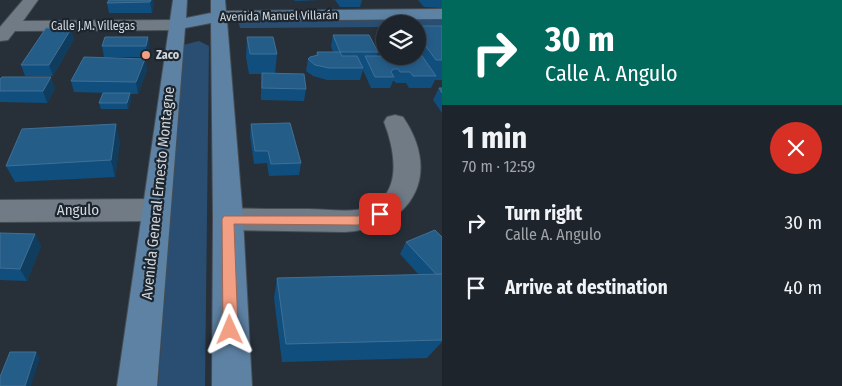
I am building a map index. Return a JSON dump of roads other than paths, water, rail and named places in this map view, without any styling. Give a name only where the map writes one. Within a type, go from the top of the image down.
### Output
[{"type":"main road","name":"Avenida Manuel Villarán","points":[[178,13],[376,29]]},
{"type":"main road","name":"Avenida General Ernesto Montagne","points":[[137,386],[178,13]]},
{"type":"main road","name":"Avenida Manuel Villarán","points":[[218,16],[442,14]]},
{"type":"main road","points":[[218,16],[228,219],[232,386]]},
{"type":"main road","points":[[426,30],[442,30]]},
{"type":"street","points":[[5,33],[31,0]]},
{"type":"street","name":"Calle J.M. Villegas","points":[[5,33],[178,13]]},
{"type":"street","points":[[228,219],[358,220],[380,214],[400,196],[407,170],[405,146],[394,122]]},
{"type":"street","name":"Angulo","points":[[0,211],[155,210]]},
{"type":"place","name":"Zaco","points":[[146,55]]}]
